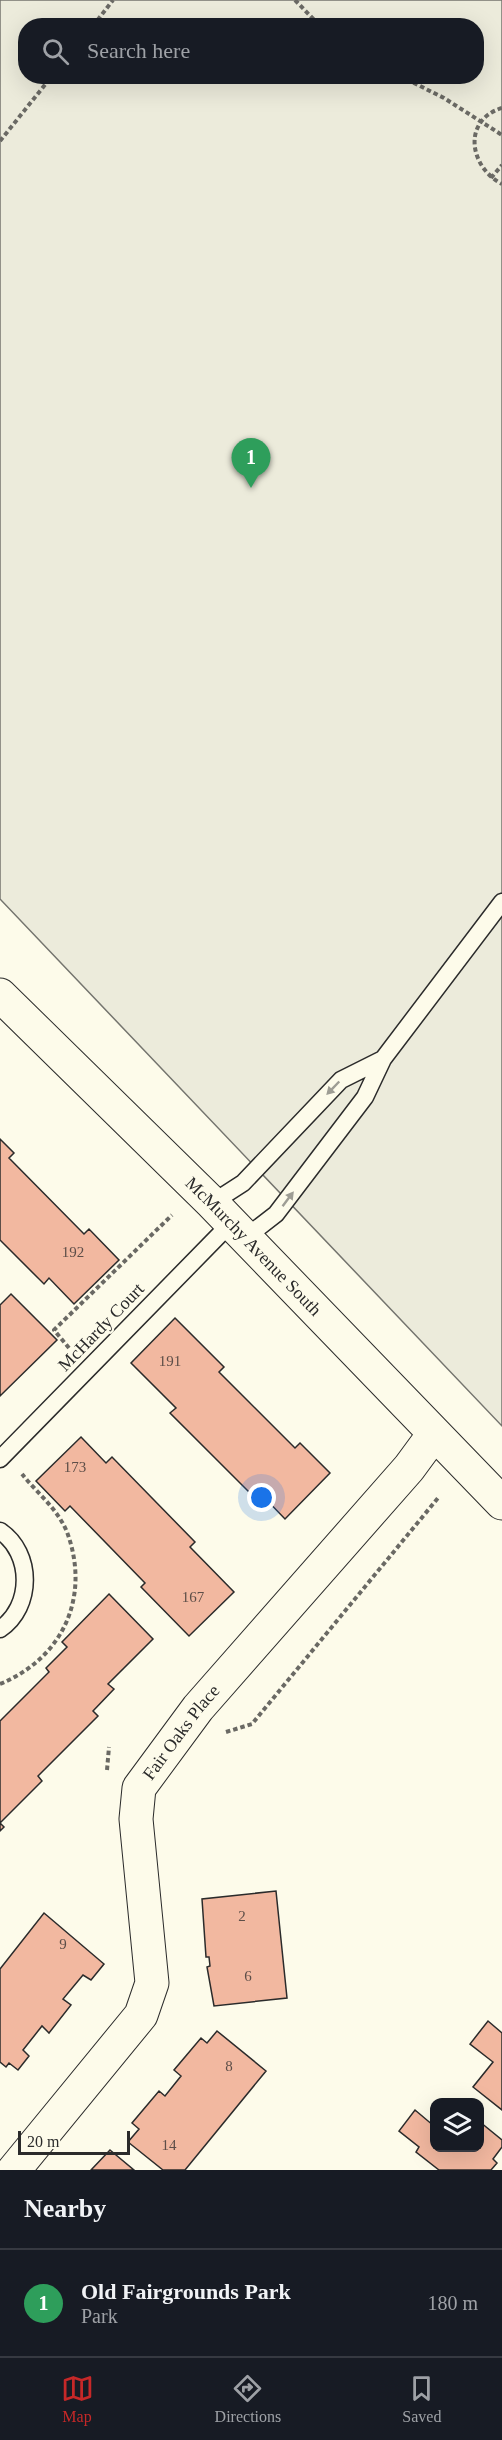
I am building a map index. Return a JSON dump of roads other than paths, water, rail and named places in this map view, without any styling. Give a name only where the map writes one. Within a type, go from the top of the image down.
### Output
[{"type":"street","name":"McMurchy Avenue South","points":[[0,995],[229,1221],[502,1503]]},
{"type":"street","name":"Fair Oaks Place","points":[[14,2170],[141,2015],[152,1983],[136,1819],[139,1788],[198,1708],[409,1468],[434,1434]]},
{"type":"lane","points":[[383,1059],[341,1080],[243,1183],[229,1221],[276,1214],[365,1097],[383,1059],[502,902]]},
{"type":"lane","name":"McHardy Court","points":[[0,1459],[229,1221]]},
{"type":"lane","points":[[0,1531],[7,1536],[21,1556],[26,1580],[20,1607],[7,1624],[0,1629]]},
{"type":"place","name":"Old Fairgrounds Park","points":[[251,488]]}]
